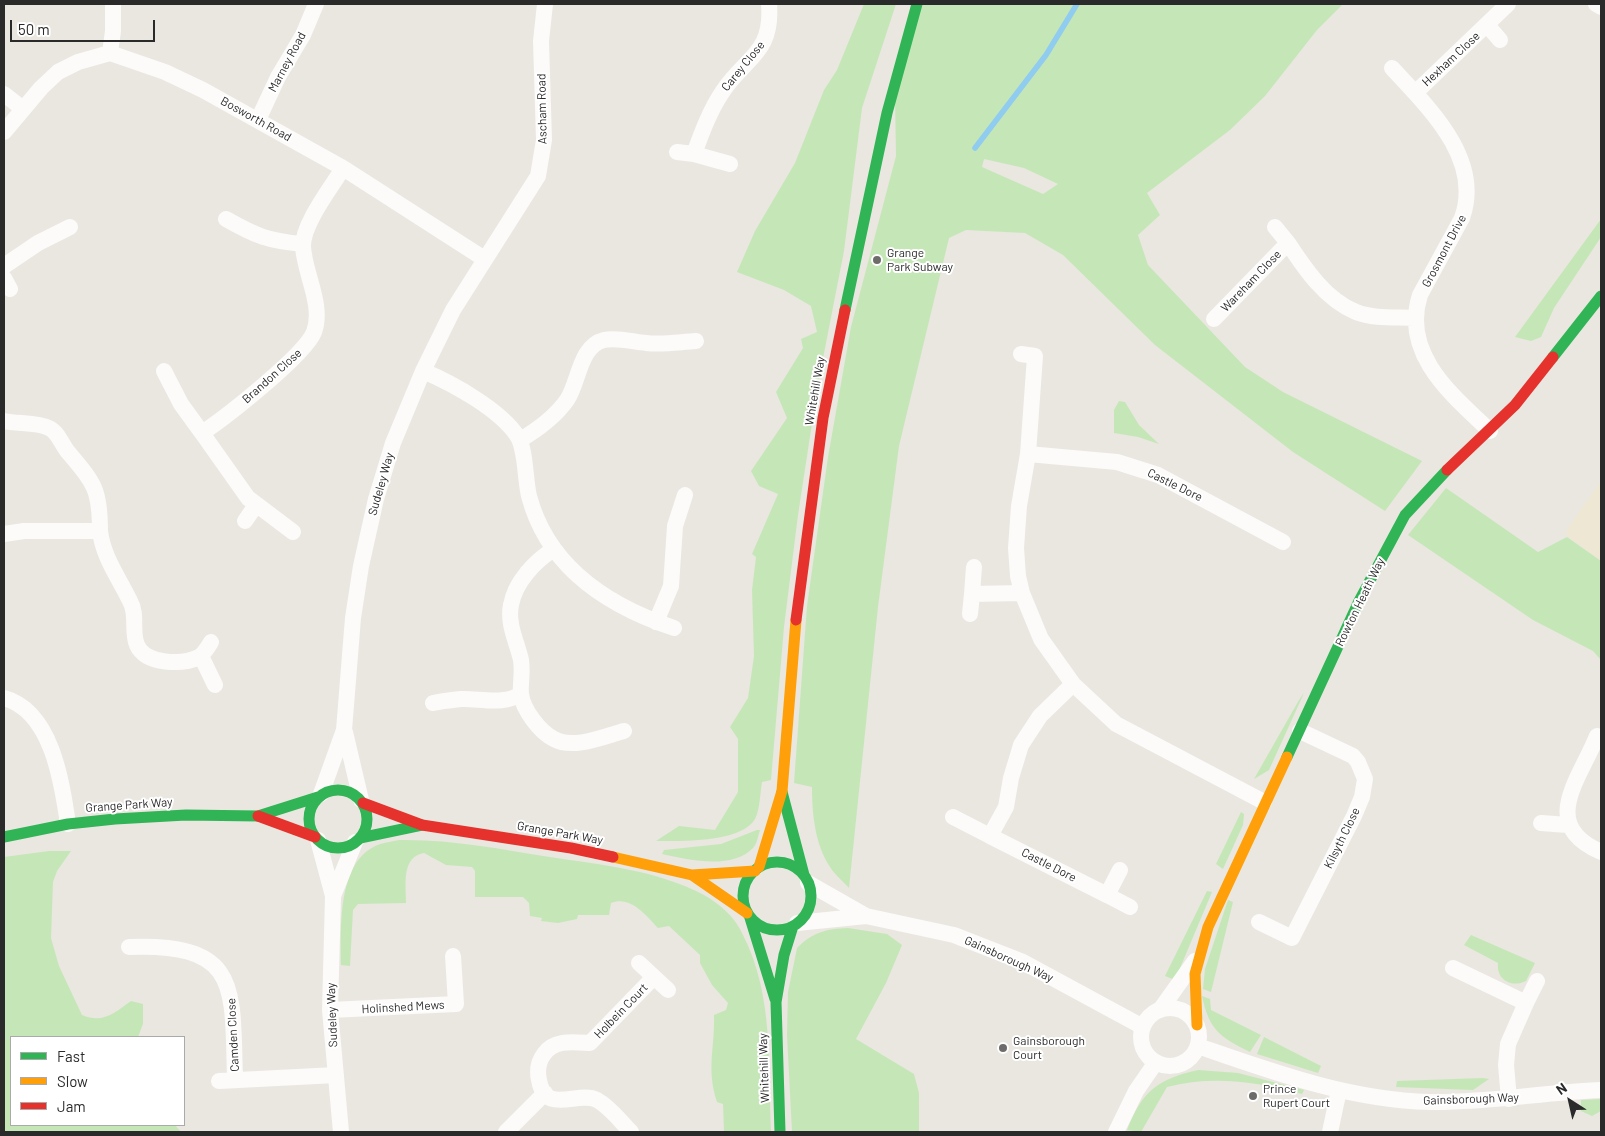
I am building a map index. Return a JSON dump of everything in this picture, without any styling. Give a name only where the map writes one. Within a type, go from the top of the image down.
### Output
[{"type":"street","points":[[4,132],[58,72],[78,62],[110,53],[113,31],[113,4]]},
{"type":"street","name":"Marney Road","points":[[258,120],[278,77],[303,35],[316,4]]},
{"type":"street","name":"Ascham Road","points":[[483,258],[533,186],[541,162],[544,140],[542,41],[545,4]]},
{"type":"street","name":"Carey Close","points":[[694,154],[720,95],[763,45],[769,27],[769,4]]},
{"type":"street","name":"Whitehill Way","points":[[757,869],[782,791],[796,620],[824,418],[862,224],[887,113],[916,4]]},
{"type":"street","name":"Hexham Close","points":[[1415,93],[1508,4]]},
{"type":"street","points":[[1596,4],[1601,7]]},
{"type":"street","name":"Hexham Close","points":[[1486,24],[1500,40]]},
{"type":"street","name":"Bosworth Road","points":[[110,53],[165,72],[258,120],[343,168],[483,258]]},
{"type":"street","name":"Grosmont Drive","points":[[1392,68],[1442,126],[1456,149],[1464,167],[1468,195],[1467,206],[1460,225],[1420,296],[1414,318],[1420,348],[1431,368],[1466,408],[1490,430]]},
{"type":"street","points":[[4,94],[23,109]]},
{"type":"street","points":[[677,152],[694,154],[730,164]]},
{"type":"street","name":"Brandon Close","points":[[202,433],[227,416],[290,361],[306,345],[314,332],[317,318],[303,244],[310,222],[343,168]]},
{"type":"street","points":[[226,219],[264,238],[303,244]]},
{"type":"street","points":[[4,266],[38,243],[70,227]]},
{"type":"street","name":"Wareham Close","points":[[1275,227],[1314,278],[1340,304],[1357,312],[1376,316],[1414,318]]},
{"type":"street","name":"Wareham Close","points":[[1214,319],[1288,243]]},
{"type":"street","name":"Sudeley Way","points":[[320,795],[344,730],[354,618],[366,540],[386,464],[422,371],[452,310],[483,258]]},
{"type":"street","name":"Rowton Heath Way","points":[[1160,1010],[1197,958],[1211,919],[1264,802],[1300,731],[1359,601],[1405,515],[1418,499],[1490,430],[1534,383],[1601,296]]},
{"type":"street","points":[[520,440],[536,430],[568,399],[587,353],[595,344],[613,339],[663,344],[696,341]]},
{"type":"street","points":[[1021,354],[1035,356],[1028,454],[1019,506],[1016,548],[1018,576],[1022,593],[1041,639],[1073,684],[1116,724],[1264,802]]},
{"type":"street","points":[[164,371],[180,404],[256,505],[293,532]]},
{"type":"street","points":[[422,371],[457,389],[496,414],[513,430],[520,440],[529,497],[538,520],[554,549],[574,572],[604,597],[641,617],[674,628]]},
{"type":"street","points":[[4,421],[20,425],[41,425],[51,428],[95,487],[100,505],[100,531],[112,568],[134,610],[135,640],[138,648],[154,660],[185,661],[201,656],[212,642]]},
{"type":"street","name":"Castle Dore","points":[[1028,454],[1059,455],[1117,462],[1158,475],[1283,542]]},
{"type":"street","points":[[656,622],[671,586],[675,526],[685,495]]},
{"type":"street","points":[[245,521],[256,505]]},
{"type":"street","points":[[4,534],[33,531],[100,531]]},
{"type":"street","points":[[554,549],[540,557],[528,571],[515,591],[511,604],[512,627],[523,671],[521,693],[535,722],[554,740],[566,743],[624,732]]},
{"type":"street","points":[[970,614],[974,567]]},
{"type":"street","points":[[972,594],[1022,593]]},
{"type":"street","points":[[201,656],[215,685]]},
{"type":"street","points":[[990,836],[1006,807],[1011,778],[1022,745],[1040,716],[1073,684]]},
{"type":"street","points":[[433,703],[462,699],[513,698],[521,693]]},
{"type":"street","points":[[4,698],[23,707],[38,724],[61,778],[68,824]]},
{"type":"street","name":"Sudeley Way","points":[[344,730],[362,802]]},
{"type":"street","name":"Kilsyth Close","points":[[1259,922],[1292,938],[1354,816],[1364,788],[1364,774],[1353,756],[1300,731]]},
{"type":"street","points":[[1598,736],[1572,790],[1567,807],[1568,825],[1583,842],[1601,852]]},
{"type":"street","points":[[342,789],[353,793],[362,802],[368,821],[365,831],[357,840],[338,848],[327,846],[316,838],[310,827],[309,816],[312,805],[320,795],[332,790],[342,789]]},
{"type":"street","name":"Whitehill Way","points":[[782,791],[806,879]]},
{"type":"street","name":"Grange Park Way","points":[[4,837],[68,824],[163,816],[258,816],[320,795]]},
{"type":"street","name":"Grange Park Way","points":[[362,802],[422,825],[571,848],[692,875],[757,869]]},
{"type":"street","name":"Grange Park Way","points":[[258,816],[316,838]]},
{"type":"street","name":"Castle Dore","points":[[953,817],[1130,907]]},
{"type":"street","points":[[1541,823],[1568,825]]},
{"type":"street","name":"Grange Park Way","points":[[357,840],[422,825]]},
{"type":"street","name":"Sudeley Way","points":[[316,838],[333,896],[330,1010],[342,1132]]},
{"type":"street","name":"Sudeley Way","points":[[333,896],[357,840]]},
{"type":"street","points":[[774,862],[785,863],[795,867],[806,879],[810,904],[795,924],[773,930],[763,927],[749,916],[744,904],[744,888],[757,869],[774,862]]},
{"type":"street","points":[[1107,895],[1120,870]]},
{"type":"street","name":"Grange Park Way","points":[[692,875],[749,916]]},
{"type":"street","name":"Gainsborough Way","points":[[806,879],[866,916]]},
{"type":"street","name":"Whitehill Way","points":[[749,916],[776,1002]]},
{"type":"street","name":"Gainsborough Way","points":[[795,924],[866,916],[933,930],[980,944],[1023,962],[1143,1027]]},
{"type":"street","name":"Whitehill Way","points":[[780,1132],[776,1002],[784,955],[795,924]]},
{"type":"street","name":"Camden Close","points":[[129,946],[179,948],[206,959],[222,973],[230,993],[227,1080],[336,1075]]},
{"type":"street","name":"Holinshed Mews","points":[[330,1010],[456,1004],[453,956]]},
{"type":"street","name":"Rowton Heath Way","points":[[1197,958],[1195,994],[1197,1025]]},
{"type":"street","name":"Holbein Court","points":[[639,963],[668,990]]},
{"type":"street","points":[[1453,968],[1526,1003]]},
{"type":"street","name":"Holbein Court","points":[[545,1093],[540,1084],[538,1072],[539,1063],[548,1048],[565,1042],[590,1043],[654,977]]},
{"type":"street","points":[[1509,1099],[1506,1065],[1508,1044],[1537,981]]},
{"type":"street","points":[[1179,1009],[1192,1017],[1197,1025],[1200,1034],[1198,1046],[1192,1056],[1182,1064],[1169,1066],[1156,1062],[1149,1057],[1142,1045],[1143,1027],[1152,1015],[1160,1010],[1179,1009]]},
{"type":"street","name":"Gainsborough Way","points":[[1198,1046],[1339,1090],[1429,1102],[1509,1099],[1601,1090]]},
{"type":"street","points":[[1116,1132],[1134,1096],[1156,1062]]},
{"type":"street","points":[[1330,1132],[1339,1090]]},
{"type":"street","points":[[506,1132],[545,1093],[564,1101],[583,1097],[595,1099],[631,1132]]},
{"type":"shaded area","points":[[1601,481],[1601,561],[1567,536],[1567,529]]},
{"type":"green space","points":[[864,4],[896,4],[862,108],[844,251],[818,384],[798,515],[784,627],[771,780],[762,782],[759,806],[755,819],[748,827],[737,833],[709,839],[656,841],[679,826],[715,830],[738,792],[738,739],[730,727],[748,698],[754,656],[752,590],[756,557],[752,554],[778,494],[759,486],[751,471],[787,418],[776,392],[803,348],[801,339],[817,332],[811,306],[784,290],[737,272],[755,231],[795,163],[824,90],[837,70]]},
{"type":"green space","points":[[921,4],[1343,4],[1317,30],[1265,96],[1230,130],[1147,193],[1160,215],[1138,235],[1148,265],[1245,367],[1283,392],[1422,461],[1385,511],[1293,452],[1155,345],[1063,255],[1025,233],[966,230],[949,238],[899,446],[878,607],[849,888],[832,870],[821,849],[814,818],[812,787],[794,783],[807,606],[828,457],[851,327],[896,156],[895,98]],"holes":[[[984,159],[1024,168],[1058,184],[1043,194],[982,167]]]},
{"type":"green space","points":[[1601,219],[1601,237],[1554,308],[1541,337],[1531,341],[1515,337]]},
{"type":"green space","points":[[1119,401],[1125,402],[1139,425],[1159,444],[1138,437],[1114,433],[1114,410]]},
{"type":"green space","points":[[1446,488],[1538,552],[1567,537],[1601,561],[1601,660],[1593,651],[1533,620],[1408,535]]},
{"type":"green space","points":[[1304,693],[1269,770],[1254,779],[1299,700]]},
{"type":"green space","points":[[1241,812],[1244,814],[1243,825],[1223,869],[1216,864]]},
{"type":"green space","points":[[760,830],[753,848],[744,855],[734,859],[697,861],[662,854],[664,850],[721,844]]},
{"type":"green space","points":[[399,840],[475,845],[629,870],[648,874],[686,887],[716,903],[732,917],[740,929],[753,958],[760,982],[768,1032],[771,1132],[724,1132],[723,1104],[717,1102],[711,1068],[714,1015],[726,1010],[728,1003],[712,985],[700,963],[700,955],[669,926],[658,928],[643,912],[631,904],[618,901],[611,903],[609,915],[578,915],[577,919],[558,923],[541,921],[542,918],[530,916],[529,903],[523,897],[475,897],[475,871],[472,867],[446,865],[424,853],[411,860],[408,866],[406,873],[406,903],[358,904],[353,910],[350,966],[341,965],[341,919],[346,886],[352,871],[359,859],[370,849],[380,844]]},
{"type":"green space","points":[[49,851],[71,851],[57,871],[53,882],[51,938],[59,966],[82,1015],[102,1018],[114,1013],[131,1001],[143,1004],[143,1024],[138,1036],[10,1036],[10,1126],[176,1126],[181,1132],[4,1132],[4,857]]},
{"type":"green space","points":[[1207,891],[1212,892],[1175,980],[1165,976]]},
{"type":"green space","points":[[1228,900],[1233,902],[1211,992],[1203,989],[1205,969]]},
{"type":"green space","points":[[848,928],[887,934],[902,945],[886,983],[856,1039],[914,1074],[919,1093],[919,1132],[792,1132],[787,1035],[788,992],[797,948],[820,932]]},
{"type":"green space","points":[[1471,935],[1535,963],[1526,981],[1515,984],[1502,978],[1498,969],[1498,963],[1464,945]]},
{"type":"green space","points":[[1202,996],[1210,999],[1211,1010],[1261,1035],[1250,1052],[1223,1037],[1217,1031],[1208,1017]]},
{"type":"green space","points":[[1264,1037],[1321,1066],[1318,1073],[1257,1054]]},
{"type":"green space","points":[[1198,1070],[1238,1073],[1304,1090],[1302,1094],[1252,1083],[1201,1081],[1184,1083],[1167,1087],[1141,1132],[1127,1130],[1139,1105],[1153,1089],[1172,1078]]},
{"type":"green space","points":[[1489,1079],[1473,1090],[1396,1087],[1397,1081]]},
{"type":"green space","points":[[1601,1099],[1601,1111],[1592,1116],[1581,1111],[1581,1100]]},
{"type":"waterway","points":[[975,148],[1046,55],[1077,4]]},
{"type":"traffic: fast","points":[[845,310],[887,113],[917,4]]},
{"type":"traffic: fast","points":[[1553,357],[1601,296]]},
{"type":"traffic: fast","points":[[1287,757],[1359,601],[1405,515],[1447,470]]},
{"type":"traffic: fast","points":[[332,790],[344,790],[359,798],[367,813],[367,819],[367,825],[359,840],[344,848],[332,848],[317,840],[309,825],[309,813],[317,798],[332,790]]},
{"type":"traffic: fast","points":[[782,792],[804,875]]},
{"type":"traffic: fast","points":[[4,837],[68,824],[115,819],[186,815],[258,816],[318,797]]},
{"type":"traffic: fast","points":[[360,838],[422,825]]},
{"type":"traffic: fast","points":[[777,862],[790,865],[801,872],[808,883],[811,896],[808,909],[801,920],[790,927],[777,930],[764,927],[753,920],[746,909],[743,896],[746,883],[753,872],[764,865],[777,862]]},
{"type":"traffic: fast","points":[[750,918],[775,999]]},
{"type":"traffic: fast","points":[[780,1132],[776,1002],[784,955],[793,926]]},
{"type":"traffic: slow","points":[[759,867],[782,791],[796,620]]},
{"type":"traffic: slow","points":[[1197,1025],[1195,974],[1208,927],[1287,757]]},
{"type":"traffic: slow","points":[[613,857],[692,875],[755,871]]},
{"type":"traffic: slow","points":[[692,875],[747,913]]},
{"type":"traffic: jam","points":[[796,620],[823,418],[845,310]]},
{"type":"traffic: jam","points":[[1447,470],[1515,405],[1553,357]]},
{"type":"traffic: jam","points":[[363,803],[422,825],[571,848],[613,857]]},
{"type":"traffic: jam","points":[[258,816],[315,837]]},
{"type":"place","name":"Grange Park Subway","points":[[877,260]]},
{"type":"place","name":"Gainsborough Court","points":[[1003,1048]]},
{"type":"place","name":"Prince Rupert Court","points":[[1253,1096]]}]
